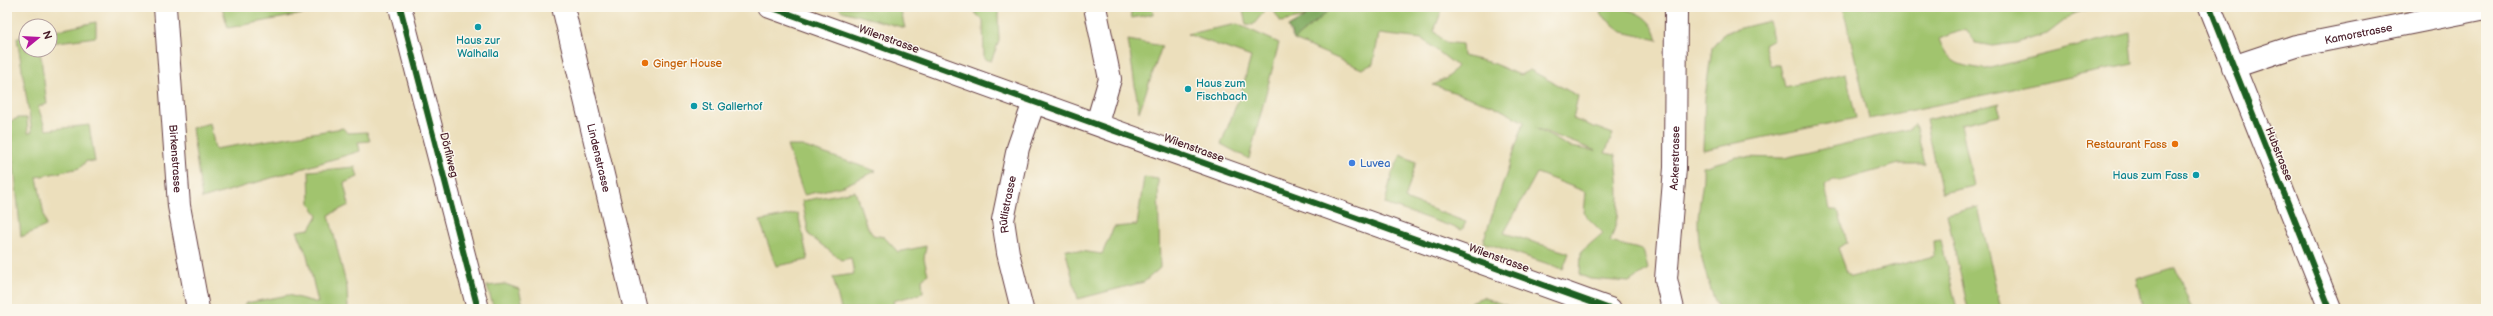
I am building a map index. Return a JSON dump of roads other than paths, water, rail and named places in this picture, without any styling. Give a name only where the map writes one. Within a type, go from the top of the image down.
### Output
[{"type":"street","name":"Birkenstrasse","points":[[165,7],[179,206],[198,309]]},
{"type":"street","name":"Dörfliweg","points":[[400,7],[478,309]]},
{"type":"street","name":"Lindenstrasse","points":[[563,7],[635,309]]},
{"type":"street","name":"Wilenstrasse","points":[[770,7],[1610,309]]},
{"type":"street","points":[[1095,7],[1110,79],[1098,124]]},
{"type":"street","name":"Ackerstrasse","points":[[1673,309],[1666,279],[1675,168],[1676,7]]},
{"type":"street","name":"Hubstrasse","points":[[2210,7],[2330,309]]},
{"type":"street","name":"Kamorstrasse","points":[[2233,67],[2296,46],[2486,8]]},
{"type":"street","name":"Rütlistrasse","points":[[1022,309],[1008,253],[1003,220],[1018,148],[1034,102]]},
{"type":"place","name":"Haus zur Walhalla","points":[[478,27]]},
{"type":"place","name":"Ginger House","points":[[645,63]]},
{"type":"place","name":"Haus zum Fischbach","points":[[1188,89]]},
{"type":"place","name":"St. Gallerhof","points":[[694,106]]},
{"type":"place","name":"Restaurant Fass","points":[[2175,144]]},
{"type":"place","name":"Luvea","points":[[1352,163]]},
{"type":"place","name":"Haus zum Fass","points":[[2196,175]]}]
